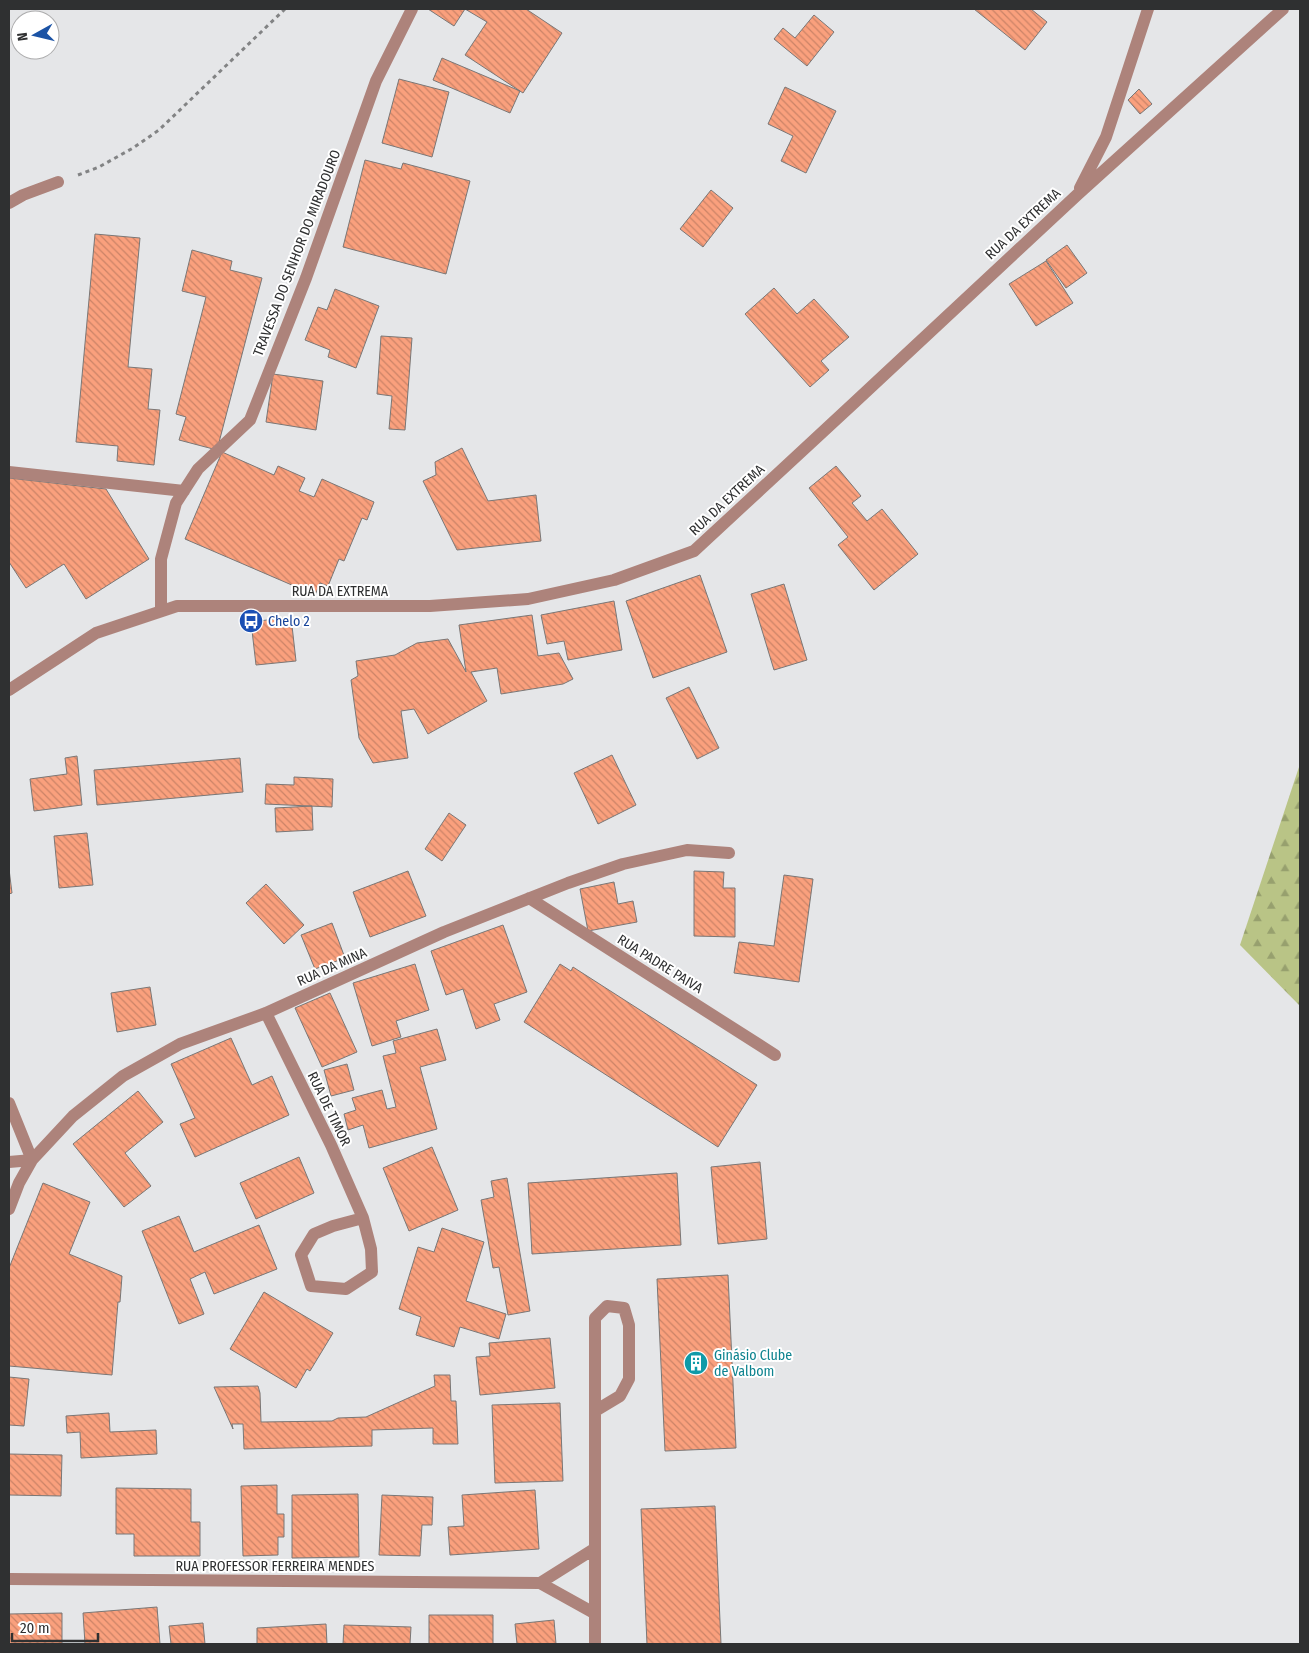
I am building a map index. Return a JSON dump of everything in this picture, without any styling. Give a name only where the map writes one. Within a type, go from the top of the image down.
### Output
[{"type":"street","name":"TRAVESSA DO SENHOR DO MIRADOURO","points":[[162,611],[161,559],[176,504],[198,469],[250,420],[306,278],[376,81],[412,9]]},
{"type":"street","points":[[1077,194],[1106,137],[1148,9]]},
{"type":"street","name":"RUA DA EXTREMA","points":[[9,690],[96,633],[177,606],[430,606],[528,599],[614,580],[694,551],[1077,194],[1283,9]]},
{"type":"street","points":[[9,203],[23,195],[58,182]]},
{"type":"street","points":[[9,472],[184,491]]},
{"type":"street","name":"RUA DA MINA","points":[[9,1210],[19,1183],[32,1160],[73,1116],[123,1076],[180,1044],[266,1013],[444,932],[623,864],[687,850],[729,853]]},
{"type":"street","name":"RUA PADRE PAIVA","points":[[530,898],[775,1054]]},
{"type":"street","name":"RUA DE TIMOR","points":[[266,1013],[331,1145],[363,1218],[371,1249],[372,1272],[346,1289],[311,1286],[301,1255],[314,1234],[333,1226],[363,1218]]},
{"type":"street","points":[[9,1103],[32,1160],[9,1162]]},
{"type":"street","points":[[595,1411],[620,1396],[629,1378],[629,1325],[624,1308],[607,1306],[595,1318],[594,1549],[595,1644]]},
{"type":"street","points":[[540,1583],[594,1549]]},
{"type":"street","name":"RUA PROFESSOR FERREIRA MENDES","points":[[9,1579],[540,1583],[594,1613]]},
{"type":"path","points":[[58,182],[99,167],[134,148],[158,130],[285,9]]},
{"type":"green space","points":[[1300,764],[1300,1006],[1240,945]]},
{"type":"building","points":[[428,9],[465,9],[454,26]]},
{"type":"building","points":[[465,9],[526,9],[562,33],[523,93],[465,55],[487,22]]},
{"type":"building","points":[[974,9],[1031,9],[1047,22],[1025,50]]},
{"type":"building","points":[[814,15],[834,32],[807,66],[774,39],[783,28],[795,38]]},
{"type":"building","points":[[442,58],[520,91],[510,113],[433,80]]},
{"type":"building","points":[[399,79],[449,92],[432,157],[382,143]]},
{"type":"building","points":[[785,87],[836,111],[806,173],[781,161],[793,136],[768,124]]},
{"type":"building","points":[[1139,89],[1152,104],[1140,114],[1128,100]]},
{"type":"building","points":[[365,160],[401,169],[403,163],[470,181],[446,274],[343,247]]},
{"type":"building","points":[[711,190],[733,208],[703,247],[680,229]]},
{"type":"building","points":[[95,234],[140,238],[128,367],[152,369],[148,409],[160,410],[154,465],[117,461],[118,446],[76,442]]},
{"type":"building","points":[[1067,245],[1087,273],[1066,288],[1046,260]]},
{"type":"building","points":[[192,250],[232,261],[230,270],[262,278],[217,450],[179,440],[186,417],[176,414],[206,297],[182,291]]},
{"type":"building","points":[[1046,261],[1073,303],[1036,326],[1009,284]]},
{"type":"building","points":[[774,288],[797,314],[814,299],[849,337],[821,361],[829,370],[810,387],[745,314]]},
{"type":"building","points":[[335,289],[379,306],[356,368],[328,357],[330,350],[305,340],[318,307],[327,310]]},
{"type":"building","points":[[381,336],[412,338],[405,430],[389,429],[392,396],[377,394]]},
{"type":"building","points":[[273,374],[323,381],[316,430],[266,422]]},
{"type":"building","points":[[462,448],[488,501],[536,495],[541,541],[457,550],[423,481],[436,475],[435,462]]},
{"type":"building","points":[[222,452],[274,475],[278,466],[305,478],[299,491],[314,497],[322,479],[374,502],[367,520],[362,518],[344,561],[339,559],[328,586],[320,583],[315,595],[185,539]]},
{"type":"building","points":[[836,466],[861,496],[852,503],[867,521],[882,509],[918,554],[874,590],[838,545],[848,537],[809,488]]},
{"type":"building","points":[[9,478],[106,489],[149,559],[86,599],[64,564],[26,588],[9,562]]},
{"type":"building","points":[[700,575],[727,652],[653,678],[626,601]]},
{"type":"building","points":[[784,584],[807,660],[774,670],[751,594]]},
{"type":"building","points":[[614,601],[622,650],[568,660],[564,641],[547,644],[541,615]]},
{"type":"building","points":[[532,615],[538,656],[559,653],[573,679],[563,684],[501,694],[497,668],[471,672],[487,701],[428,734],[414,709],[401,711],[408,758],[373,763],[359,738],[351,680],[358,676],[356,661],[395,655],[417,643],[448,639],[466,672],[459,625]]},
{"type":"building","points":[[291,617],[296,661],[256,665],[251,622]]},
{"type":"building","points":[[689,687],[719,748],[697,759],[666,698]]},
{"type":"building","points":[[612,755],[636,805],[598,824],[574,773]]},
{"type":"building","points":[[77,756],[82,805],[34,811],[30,779],[67,774],[65,758]]},
{"type":"building","points":[[240,758],[243,792],[97,805],[94,770]]},
{"type":"building","points":[[294,777],[333,779],[332,807],[265,804],[266,784],[294,785]]},
{"type":"building","points":[[312,806],[313,830],[276,832],[275,808]]},
{"type":"building","points":[[449,813],[466,825],[442,861],[425,849]]},
{"type":"building","points":[[87,833],[93,885],[59,888],[54,836]]},
{"type":"building","points":[[9,869],[12,893],[9,894]]},
{"type":"building","points":[[408,871],[426,916],[370,937],[353,892]]},
{"type":"building","points":[[694,871],[724,872],[723,888],[735,888],[735,937],[694,936]]},
{"type":"building","points":[[784,875],[813,879],[799,982],[734,973],[739,942],[774,946]]},
{"type":"building","points":[[614,882],[618,904],[633,901],[637,922],[588,931],[580,889]]},
{"type":"building","points":[[266,884],[304,925],[284,944],[246,903]]},
{"type":"building","points":[[332,923],[345,958],[315,969],[301,935]]},
{"type":"building","points":[[503,925],[527,992],[494,1004],[500,1020],[476,1029],[463,989],[446,995],[431,951]]},
{"type":"building","points":[[415,964],[429,1010],[396,1021],[401,1037],[372,1046],[353,983]]},
{"type":"building","points":[[560,964],[571,971],[573,967],[757,1085],[718,1147],[524,1022]]},
{"type":"building","points":[[150,987],[156,1025],[117,1032],[111,993]]},
{"type":"building","points":[[330,993],[357,1052],[322,1067],[295,1008]]},
{"type":"building","points":[[437,1029],[446,1060],[420,1067],[437,1129],[369,1148],[363,1125],[348,1130],[344,1114],[356,1110],[352,1098],[382,1090],[387,1109],[396,1107],[383,1056],[396,1053],[393,1041]]},
{"type":"building","points":[[231,1038],[252,1085],[272,1076],[289,1115],[195,1157],[180,1124],[195,1118],[171,1064]]},
{"type":"building","points":[[347,1064],[354,1090],[331,1096],[324,1070]]},
{"type":"building","points":[[138,1091],[163,1122],[125,1153],[151,1186],[124,1207],[73,1144]]},
{"type":"building","points":[[432,1147],[458,1210],[409,1231],[383,1168]]},
{"type":"building","points":[[299,1157],[314,1193],[256,1219],[240,1183]]},
{"type":"building","points":[[760,1162],[767,1239],[718,1244],[711,1167]]},
{"type":"building","points":[[677,1173],[681,1245],[532,1254],[528,1183]]},
{"type":"building","points":[[507,1178],[530,1311],[508,1315],[499,1267],[493,1268],[481,1200],[494,1197],[491,1181]]},
{"type":"building","points":[[43,1183],[90,1202],[69,1254],[122,1276],[112,1375],[9,1366],[9,1268]]},
{"type":"building","points":[[179,1216],[194,1252],[259,1225],[277,1269],[214,1294],[205,1272],[190,1279],[204,1314],[179,1324],[142,1231]]},
{"type":"building","points":[[442,1228],[484,1242],[466,1301],[506,1314],[499,1339],[460,1327],[454,1347],[416,1335],[421,1317],[399,1309],[418,1247],[434,1252]]},
{"type":"building","name":"Ginásio Clube de Valbom","points":[[728,1275],[736,1448],[665,1451],[657,1279]]},
{"type":"building","points":[[264,1292],[333,1333],[310,1371],[307,1369],[296,1388],[230,1349]]},
{"type":"building","points":[[550,1338],[555,1388],[480,1395],[476,1357],[490,1356],[489,1343]]},
{"type":"building","points":[[434,1375],[450,1375],[451,1401],[456,1401],[458,1444],[433,1444],[433,1428],[372,1430],[372,1446],[244,1449],[243,1424],[232,1424],[233,1429],[214,1387],[258,1386],[261,1422],[332,1421],[338,1418],[366,1417],[435,1386]]},
{"type":"building","points":[[9,1377],[29,1379],[24,1426],[9,1425]]},
{"type":"building","points":[[560,1403],[563,1481],[495,1483],[492,1405]]},
{"type":"building","points":[[109,1413],[110,1432],[156,1430],[157,1454],[81,1458],[80,1432],[67,1433],[66,1416]]},
{"type":"building","points":[[9,1454],[62,1455],[61,1496],[9,1495]]},
{"type":"building","points":[[277,1485],[277,1514],[284,1514],[284,1537],[278,1537],[278,1555],[243,1556],[241,1486]]},
{"type":"building","points":[[116,1488],[191,1489],[191,1522],[200,1522],[200,1556],[134,1556],[134,1534],[116,1534]]},
{"type":"building","points":[[535,1490],[539,1549],[450,1555],[448,1527],[464,1526],[462,1495]]},
{"type":"building","points":[[358,1494],[359,1557],[292,1558],[292,1495]]},
{"type":"building","points":[[382,1495],[433,1497],[432,1525],[422,1525],[420,1556],[379,1555]]},
{"type":"building","points":[[715,1506],[721,1644],[647,1644],[641,1509]]},
{"type":"building","points":[[157,1607],[160,1644],[85,1644],[83,1613]]},
{"type":"building","points":[[62,1613],[62,1644],[9,1644],[9,1614]]},
{"type":"building","points":[[429,1615],[493,1615],[493,1644],[429,1644]]},
{"type":"building","points":[[554,1620],[556,1644],[517,1644],[515,1624]]},
{"type":"building","points":[[203,1623],[205,1644],[171,1644],[169,1626]]},
{"type":"building","points":[[326,1624],[327,1644],[257,1644],[257,1628]]},
{"type":"building","points":[[344,1625],[411,1627],[410,1644],[343,1644]]},
{"type":"place","name":"Chelo 2","points":[[251,621]]},
{"type":"place","name":"Ginásio Clube de Valbom","points":[[696,1363]]}]
